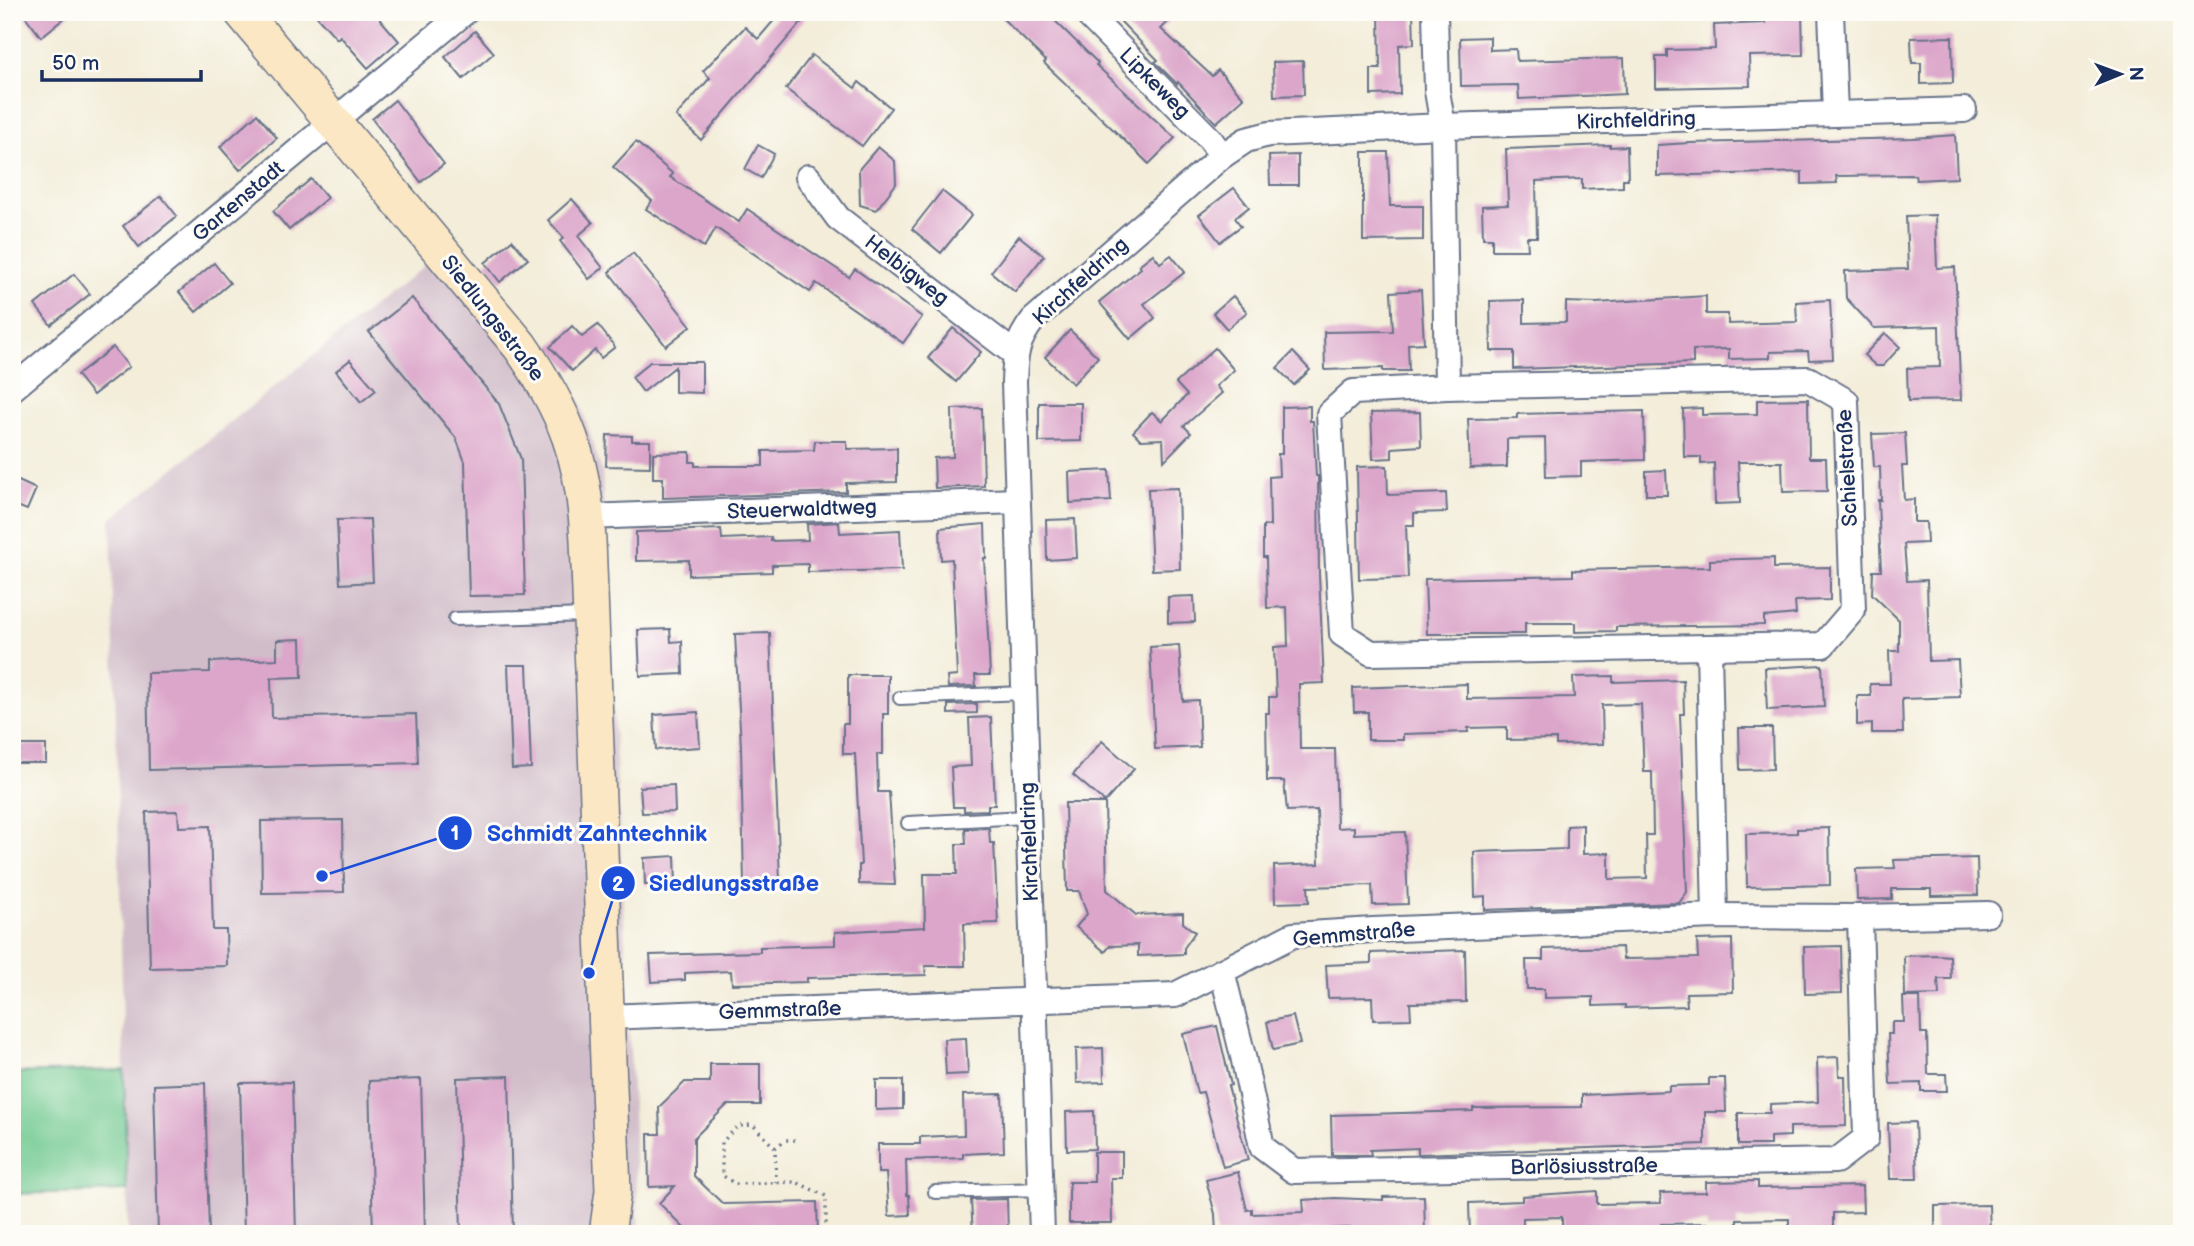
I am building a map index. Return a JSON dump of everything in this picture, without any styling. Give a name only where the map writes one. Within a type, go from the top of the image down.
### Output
[{"type":"street","name":"Siedlungsstraße","points":[[242,12],[520,346],[537,371],[567,428],[577,456],[587,517],[591,615],[613,1191],[607,1234]]},
{"type":"street","name":"Gartenstadt","points":[[12,389],[465,12]]},
{"type":"street","name":"Lipkeweg","points":[[1085,12],[1210,139],[1222,156]]},
{"type":"street","points":[[1435,12],[1437,92],[1443,126],[1447,387]]},
{"type":"street","points":[[1831,12],[1835,113]]},
{"type":"street","name":"Kirchfeldring","points":[[1042,1234],[1017,501],[1015,354],[1021,335],[1033,320],[1222,156],[1246,140],[1269,134],[1964,110]]},
{"type":"street","name":"Helbigweg","points":[[808,177],[838,218],[1015,354]]},
{"type":"street","name":"Schielstraße","points":[[1808,379],[1846,401],[1853,610],[1823,645],[1371,653],[1342,634],[1329,414],[1353,392],[1447,387],[1808,379]]},
{"type":"street","name":"Steuerwaldtweg","points":[[587,517],[1017,501]]},
{"type":"street","points":[[1709,649],[1715,916]]},
{"type":"street","name":"Gemmstraße","points":[[606,1017],[1175,995],[1293,935],[1715,916],[1860,918],[1988,914]]},
{"type":"street","name":"Barlösiusstraße","points":[[1222,971],[1262,1147],[1294,1171],[1836,1161],[1866,1138],[1860,918]]},
{"type":"lane","points":[[454,619],[591,615]]},
{"type":"lane","points":[[900,698],[1024,693]]},
{"type":"lane","points":[[908,823],[1028,817]]},
{"type":"lane","points":[[935,1192],[1041,1189]]},
{"type":"path","points":[[776,1183],[775,1149],[753,1125],[738,1126],[722,1142],[722,1175],[735,1184],[776,1183],[796,1182],[826,1196],[827,1234]]},
{"type":"path","points":[[775,1149],[785,1140],[795,1140]]},
{"type":"shaded area","points":[[450,245],[579,399],[602,472],[639,1234],[128,1234],[111,519]]},
{"type":"green space","points":[[124,1070],[127,1191],[12,1194],[12,1073]]},
{"type":"building","points":[[22,12],[72,12],[41,37]]},
{"type":"building","points":[[313,12],[374,12],[399,41],[368,68],[340,36],[337,39]]},
{"type":"building","points":[[781,12],[810,12],[701,140],[676,116],[710,78],[703,71],[745,27],[758,39]]},
{"type":"building","points":[[996,12],[1046,12],[1098,63],[1096,65],[1175,138],[1149,164],[1044,63],[1046,61]]},
{"type":"building","points":[[1131,12],[1160,12],[1169,21],[1161,29],[1212,76],[1218,70],[1244,98],[1216,123],[1178,82],[1177,84],[1155,62],[1158,60],[1121,22]]},
{"type":"building","points":[[1413,12],[1414,44],[1399,45],[1400,94],[1371,95],[1371,69],[1380,69],[1379,13]]},
{"type":"building","points":[[1765,12],[1802,12],[1803,55],[1749,56],[1750,86],[1656,88],[1656,57],[1667,57],[1667,50],[1715,49],[1714,25],[1765,23]]},
{"type":"building","points":[[475,31],[494,53],[463,79],[445,57]]},
{"type":"building","points":[[1490,37],[1490,50],[1516,49],[1517,61],[1624,58],[1625,94],[1519,99],[1518,85],[1461,86],[1460,38]]},
{"type":"building","points":[[1952,37],[1953,83],[1921,84],[1921,63],[1912,63],[1911,38]]},
{"type":"building","points":[[812,55],[855,88],[859,82],[891,108],[862,146],[786,89]]},
{"type":"building","points":[[1303,61],[1304,95],[1274,96],[1273,62]]},
{"type":"building","points":[[395,100],[444,164],[421,182],[372,119]]},
{"type":"building","points":[[257,114],[277,138],[240,170],[220,147]]},
{"type":"building","points":[[1955,135],[1957,178],[1916,180],[1915,175],[1836,176],[1837,183],[1802,184],[1802,172],[1657,176],[1657,145]]},
{"type":"building","points":[[636,142],[673,174],[670,177],[739,222],[747,209],[849,277],[855,269],[922,317],[903,343],[816,283],[810,292],[716,228],[704,247],[646,209],[652,201],[613,167]]},
{"type":"building","points":[[758,145],[774,154],[761,178],[745,169]]},
{"type":"building","points":[[1627,146],[1628,179],[1623,179],[1623,187],[1582,189],[1582,179],[1536,181],[1537,237],[1527,237],[1528,250],[1492,250],[1492,238],[1483,238],[1482,206],[1508,205],[1506,149]]},
{"type":"building","points":[[878,147],[895,161],[896,184],[876,210],[860,205],[859,169]]},
{"type":"building","points":[[1363,152],[1388,152],[1390,206],[1423,206],[1423,240],[1363,241]]},
{"type":"building","points":[[1298,155],[1298,185],[1270,185],[1269,156]]},
{"type":"building","points":[[311,179],[327,198],[289,230],[273,211]]},
{"type":"building","points":[[1234,188],[1249,207],[1235,218],[1241,226],[1220,242],[1199,215]]},
{"type":"building","points":[[942,191],[972,215],[941,253],[912,229]]},
{"type":"building","points":[[161,196],[177,216],[139,247],[123,226]]},
{"type":"building","points":[[572,199],[593,223],[578,236],[603,268],[589,279],[560,241],[564,238],[548,220]]},
{"type":"building","points":[[1935,215],[1937,268],[1955,267],[1961,400],[1908,401],[1907,368],[1940,367],[1939,326],[1874,328],[1846,298],[1845,271],[1908,269],[1906,216]]},
{"type":"building","points":[[1019,236],[1044,256],[1015,292],[991,272]]},
{"type":"building","points":[[512,240],[528,259],[500,282],[485,263]]},
{"type":"building","points":[[633,253],[691,326],[666,346],[609,272]]},
{"type":"building","points":[[1153,254],[1160,263],[1171,255],[1185,272],[1144,304],[1155,318],[1130,339],[1099,302],[1141,268],[1139,265]]},
{"type":"building","points":[[214,263],[230,283],[196,312],[179,292]]},
{"type":"building","points":[[74,274],[90,294],[51,325],[35,305]]},
{"type":"building","points":[[1421,290],[1424,343],[1408,344],[1409,371],[1383,371],[1383,368],[1325,370],[1324,332],[1393,331],[1391,292]]},
{"type":"building","points":[[1233,296],[1247,312],[1227,329],[1213,313]]},
{"type":"building","points":[[1706,296],[1706,314],[1728,314],[1728,324],[1797,322],[1796,302],[1830,300],[1833,359],[1809,360],[1808,351],[1770,352],[1770,358],[1729,359],[1729,349],[1693,350],[1693,363],[1514,369],[1514,351],[1491,351],[1490,301],[1524,300],[1524,323],[1566,322],[1566,302],[1596,303]]},
{"type":"building","points":[[412,298],[499,404],[521,459],[525,595],[469,596],[465,462],[456,438],[369,332]]},
{"type":"building","points":[[598,325],[615,347],[601,358],[595,350],[572,371],[550,347],[572,326],[582,337]]},
{"type":"building","points":[[953,328],[981,352],[956,382],[928,358]]},
{"type":"building","points":[[1070,330],[1098,357],[1073,384],[1045,357]]},
{"type":"building","points":[[1885,333],[1900,347],[1883,366],[1876,366],[1864,355]]},
{"type":"building","points":[[113,347],[129,367],[93,395],[77,375]]},
{"type":"building","points":[[1215,348],[1234,370],[1216,386],[1222,393],[1184,426],[1191,433],[1164,461],[1163,439],[1141,440],[1133,432],[1152,412],[1162,421],[1187,395],[1176,383]]},
{"type":"building","points":[[1293,352],[1310,370],[1294,385],[1277,368]]},
{"type":"building","points":[[350,360],[376,390],[361,402],[336,371]]},
{"type":"building","points":[[650,362],[702,362],[702,393],[675,392],[675,367],[643,392],[632,377]]},
{"type":"building","points":[[1808,399],[1809,458],[1826,458],[1827,491],[1783,492],[1782,462],[1738,462],[1740,503],[1715,504],[1714,463],[1701,464],[1701,457],[1684,457],[1683,409],[1702,408],[1702,415],[1757,414],[1757,400]]},
{"type":"building","points":[[1039,403],[1081,403],[1081,441],[1039,442]]},
{"type":"building","points":[[1310,406],[1318,476],[1324,683],[1299,684],[1300,749],[1335,749],[1337,828],[1354,827],[1354,834],[1405,832],[1408,904],[1373,905],[1372,885],[1308,887],[1309,902],[1275,903],[1274,866],[1319,864],[1317,810],[1287,811],[1284,781],[1267,781],[1266,713],[1269,713],[1269,697],[1276,697],[1274,647],[1288,646],[1287,607],[1267,608],[1263,526],[1270,526],[1269,477],[1279,476],[1282,407]]},
{"type":"building","points":[[982,408],[984,486],[935,488],[934,458],[953,457],[952,409]]},
{"type":"building","points":[[1644,411],[1645,460],[1581,462],[1581,476],[1546,477],[1545,438],[1507,439],[1507,467],[1470,468],[1468,419],[1517,418],[1517,414]]},
{"type":"building","points":[[1420,412],[1421,446],[1392,448],[1392,458],[1373,459],[1371,413]]},
{"type":"building","points":[[1905,433],[1907,466],[1902,466],[1904,500],[1914,499],[1914,522],[1926,522],[1927,543],[1904,544],[1907,581],[1927,580],[1929,661],[1958,660],[1960,697],[1902,699],[1903,733],[1872,733],[1872,724],[1857,725],[1857,696],[1871,696],[1870,684],[1890,684],[1889,651],[1899,651],[1899,620],[1872,594],[1873,571],[1881,571],[1878,500],[1881,500],[1880,467],[1874,467],[1872,434]]},
{"type":"building","points":[[607,435],[632,436],[632,441],[650,441],[650,467],[606,466]]},
{"type":"building","points":[[815,441],[847,441],[847,449],[897,448],[897,482],[846,483],[846,492],[663,498],[663,478],[653,478],[653,453],[690,452],[690,462],[695,462],[695,466],[763,466],[763,451],[814,450]]},
{"type":"building","points":[[1387,466],[1388,495],[1446,493],[1447,512],[1414,513],[1414,525],[1406,525],[1408,578],[1359,579],[1357,467]]},
{"type":"building","points":[[1109,470],[1111,501],[1070,503],[1069,472]]},
{"type":"building","points":[[1666,470],[1667,495],[1646,495],[1646,471]]},
{"type":"building","points":[[12,478],[36,489],[27,510],[12,504]]},
{"type":"building","points":[[1178,488],[1180,569],[1152,570],[1148,489]]},
{"type":"building","points":[[370,519],[373,582],[340,584],[337,520]]},
{"type":"building","points":[[1075,519],[1077,558],[1047,560],[1046,520]]},
{"type":"building","points":[[839,522],[840,533],[900,530],[902,570],[808,572],[808,564],[772,565],[772,572],[689,575],[689,560],[636,561],[636,532],[721,529],[722,539],[771,537],[771,541],[808,540],[807,524]]},
{"type":"building","points":[[985,524],[984,558],[990,675],[975,675],[976,686],[948,687],[947,677],[957,676],[952,559],[941,560],[940,528]]},
{"type":"building","points":[[1774,558],[1774,568],[1830,567],[1830,600],[1795,601],[1796,614],[1764,617],[1764,625],[1616,627],[1616,631],[1575,632],[1575,623],[1525,623],[1525,634],[1427,634],[1425,579],[1573,576],[1573,570],[1710,567],[1710,560]]},
{"type":"building","points":[[1194,596],[1195,622],[1168,623],[1168,597]]},
{"type":"building","points":[[670,629],[671,642],[682,641],[683,674],[640,676],[638,630]]},
{"type":"building","points":[[770,633],[780,881],[744,883],[735,634]]},
{"type":"building","points":[[301,639],[302,677],[271,678],[272,718],[416,714],[418,763],[149,770],[147,673],[210,672],[210,662],[277,659],[277,640]]},
{"type":"building","points":[[1179,645],[1183,701],[1198,700],[1200,747],[1155,749],[1150,647]]},
{"type":"building","points":[[508,665],[527,665],[531,768],[512,769]]},
{"type":"building","points":[[1822,665],[1824,707],[1767,710],[1765,668]]},
{"type":"building","points":[[848,675],[888,675],[888,714],[883,714],[883,754],[877,754],[878,792],[889,792],[895,885],[859,884],[861,865],[855,754],[843,754],[843,724],[848,724]]},
{"type":"building","points":[[1613,676],[1613,682],[1683,680],[1684,714],[1680,714],[1687,892],[1679,903],[1485,910],[1485,896],[1475,897],[1474,852],[1567,849],[1567,826],[1583,825],[1583,854],[1609,853],[1609,879],[1647,878],[1646,835],[1653,835],[1652,772],[1644,772],[1641,704],[1602,705],[1603,744],[1556,745],[1556,739],[1507,740],[1507,727],[1468,728],[1468,732],[1403,734],[1403,740],[1368,740],[1368,712],[1354,712],[1353,688],[1467,684],[1467,699],[1574,697],[1573,677]]},
{"type":"building","points":[[977,704],[977,713],[948,714],[948,705]]},
{"type":"building","points":[[698,712],[700,747],[656,750],[654,715]]},
{"type":"building","points":[[991,717],[995,805],[988,805],[988,810],[964,811],[964,807],[953,807],[951,767],[971,766],[969,718]]},
{"type":"building","points":[[1739,728],[1772,728],[1773,769],[1740,770]]},
{"type":"building","points":[[1102,741],[1134,769],[1105,802],[1073,775]]},
{"type":"building","points":[[12,745],[46,745],[46,763],[12,763]]},
{"type":"building","points":[[674,785],[675,812],[642,813],[640,787]]},
{"type":"building","points":[[1065,803],[1105,803],[1107,890],[1136,915],[1183,913],[1183,923],[1195,932],[1184,948],[1184,954],[1138,956],[1138,945],[1110,946],[1105,952],[1076,927],[1087,914],[1079,891],[1067,891]]},
{"type":"building","points":[[178,811],[179,827],[210,826],[213,930],[226,930],[227,966],[150,968],[146,812]]},
{"type":"building","points":[[343,820],[344,892],[262,893],[261,821]]},
{"type":"building","points":[[989,828],[990,843],[994,843],[998,923],[964,924],[965,966],[925,966],[926,975],[807,978],[807,982],[732,984],[731,971],[685,973],[685,980],[652,982],[650,955],[760,952],[760,947],[835,945],[835,932],[925,927],[924,874],[957,874],[956,844],[966,844],[965,829]]},
{"type":"building","points":[[1829,828],[1830,885],[1747,887],[1746,834],[1797,833],[1797,829]]},
{"type":"building","points":[[675,856],[676,884],[645,885],[644,858]]},
{"type":"building","points":[[1977,858],[1978,895],[1931,896],[1931,889],[1892,889],[1892,899],[1857,900],[1856,869],[1895,868],[1894,860]]},
{"type":"building","points":[[1732,939],[1733,992],[1686,993],[1687,1006],[1593,1006],[1593,997],[1544,998],[1544,989],[1527,989],[1526,960],[1543,960],[1543,949],[1622,947],[1623,959],[1698,958],[1697,940]]},
{"type":"building","points":[[1841,946],[1842,993],[1805,994],[1804,947]]},
{"type":"building","points":[[1465,950],[1466,1002],[1410,1003],[1411,1019],[1373,1020],[1372,997],[1328,998],[1326,965],[1371,963],[1371,953]]},
{"type":"building","points":[[1904,956],[1950,956],[1951,979],[1938,979],[1939,995],[1905,996]]},
{"type":"building","points":[[1903,997],[1920,997],[1921,1033],[1927,1033],[1928,1074],[1946,1074],[1947,1091],[1921,1091],[1921,1083],[1890,1084],[1888,1034],[1892,1034],[1892,1022],[1904,1022]]},
{"type":"building","points":[[1293,1016],[1300,1044],[1273,1050],[1267,1022]]},
{"type":"building","points":[[1217,1026],[1231,1085],[1228,1086],[1248,1160],[1223,1167],[1203,1092],[1197,1093],[1183,1034]]},
{"type":"building","points":[[966,1038],[968,1074],[946,1075],[944,1039]]},
{"type":"building","points":[[1103,1048],[1104,1082],[1077,1083],[1076,1049]]},
{"type":"building","points":[[1838,1057],[1839,1076],[1845,1076],[1846,1126],[1790,1127],[1790,1136],[1770,1137],[1770,1145],[1738,1145],[1738,1113],[1770,1113],[1770,1104],[1818,1102],[1817,1058]]},
{"type":"building","points":[[710,1064],[760,1064],[760,1105],[727,1105],[694,1138],[694,1176],[723,1204],[817,1202],[818,1234],[690,1234],[659,1203],[675,1186],[649,1187],[648,1134],[660,1134],[659,1107],[685,1082],[710,1082]]},
{"type":"building","points":[[509,1076],[513,1234],[461,1234],[457,1078]]},
{"type":"building","points":[[1709,1078],[1725,1078],[1726,1112],[1705,1112],[1705,1144],[1418,1154],[1418,1148],[1370,1150],[1371,1155],[1332,1155],[1331,1115],[1473,1111],[1473,1108],[1582,1107],[1582,1095],[1669,1091],[1669,1086],[1709,1085]]},
{"type":"building","points":[[421,1079],[425,1234],[373,1234],[369,1081]]},
{"type":"building","points":[[876,1080],[903,1080],[903,1109],[876,1110]]},
{"type":"building","points":[[292,1082],[296,1234],[244,1234],[240,1083]]},
{"type":"building","points":[[205,1083],[209,1234],[158,1234],[154,1085]]},
{"type":"building","points":[[1002,1094],[1004,1152],[963,1154],[963,1158],[906,1160],[910,1215],[889,1216],[886,1173],[878,1173],[878,1144],[920,1144],[920,1137],[964,1135],[963,1095]]},
{"type":"building","points":[[1094,1111],[1095,1149],[1067,1150],[1066,1112]]},
{"type":"building","points":[[1915,1122],[1917,1179],[1890,1179],[1888,1123]]},
{"type":"building","points":[[1094,1152],[1122,1152],[1122,1178],[1111,1178],[1112,1223],[1069,1223],[1069,1182],[1094,1182]]},
{"type":"building","points":[[1238,1172],[1247,1210],[1252,1209],[1252,1214],[1304,1212],[1303,1200],[1383,1200],[1383,1197],[1424,1196],[1425,1234],[1384,1234],[1383,1228],[1344,1228],[1297,1231],[1297,1234],[1216,1234],[1215,1214],[1206,1180]]},
{"type":"building","points":[[1758,1181],[1758,1188],[1862,1186],[1863,1212],[1833,1213],[1833,1234],[1789,1234],[1789,1219],[1737,1220],[1737,1229],[1707,1229],[1707,1223],[1661,1224],[1661,1234],[1562,1234],[1562,1217],[1523,1218],[1523,1234],[1470,1234],[1469,1203],[1522,1201],[1522,1196],[1597,1191],[1597,1204],[1661,1203],[1660,1193],[1706,1192],[1706,1182]]},
{"type":"building","points":[[1007,1199],[1008,1234],[973,1234],[971,1200]]},
{"type":"building","points":[[1989,1205],[1990,1234],[1935,1234],[1935,1206]]},
{"type":"place","name":"Schmidt Zahntechnik","points":[[322,876]]},
{"type":"place","name":"Siedlungsstraße","points":[[589,973]]}]
